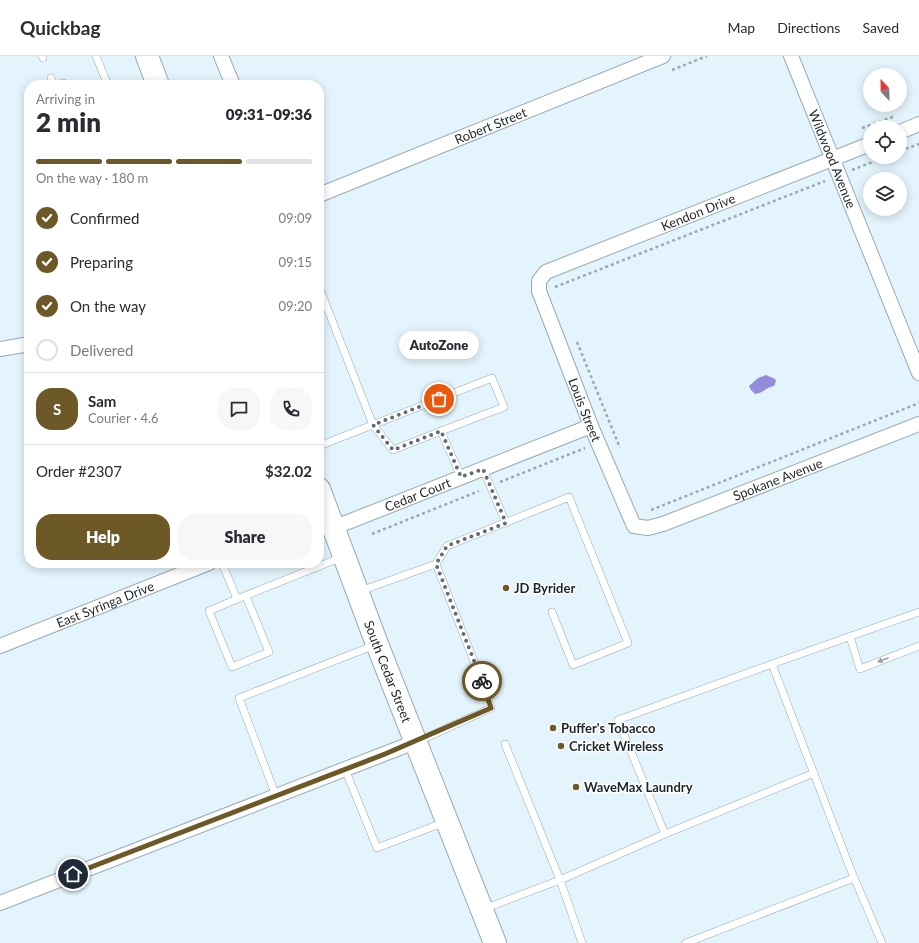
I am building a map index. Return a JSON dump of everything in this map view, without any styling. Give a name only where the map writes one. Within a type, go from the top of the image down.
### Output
[{"type":"main road","points":[[147,56],[154,80]]},
{"type":"main road","name":"South Cedar Street","points":[[324,509],[327,521],[344,556],[446,822],[482,910],[492,941]]},
{"type":"street","points":[[221,56],[231,80]]},
{"type":"street","name":"Robert Street","points":[[324,193],[663,56]]},
{"type":"street","name":"Wildwood Avenue","points":[[791,56],[919,373]]},
{"type":"street","points":[[907,129],[919,124]]},
{"type":"street","name":"Kendon Drive","points":[[539,291],[539,281],[546,272],[863,147]]},
{"type":"street","name":"Louis Street","points":[[539,291],[591,426],[634,526]]},
{"type":"street","points":[[0,350],[24,345]]},
{"type":"street","name":"Spokane Avenue","points":[[634,526],[648,528],[663,524],[919,424]]},
{"type":"street","name":"Cedar Court","points":[[327,521],[461,477],[591,426]]},
{"type":"street","name":"East Syringa Drive","points":[[0,646],[196,568]]},
{"type":"street","points":[[0,903],[415,742]]},
{"type":"lane","points":[[96,56],[98,70],[105,80]]},
{"type":"lane","points":[[324,300],[373,425],[393,450],[504,407],[492,378],[373,425],[324,444]]},
{"type":"lane","points":[[441,431],[461,477]]},
{"type":"lane","points":[[483,469],[506,523]]},
{"type":"lane","points":[[358,592],[436,564],[447,546],[569,497],[628,643],[573,665],[552,612]]},
{"type":"lane","points":[[324,564],[344,556]]},
{"type":"lane","points":[[415,742],[491,708],[436,564]]},
{"type":"lane","points":[[224,568],[237,599]]},
{"type":"lane","points":[[246,596],[269,652],[232,667],[209,611],[315,568]]},
{"type":"lane","points":[[664,834],[618,720],[919,612]]},
{"type":"lane","points":[[850,637],[860,669],[919,646]]},
{"type":"lane","points":[[276,796],[239,698],[377,644]]},
{"type":"lane","points":[[772,664],[854,878],[882,943]]},
{"type":"lane","points":[[505,744],[560,880],[582,943]]},
{"type":"lane","points":[[345,769],[376,848],[446,822]]},
{"type":"lane","points":[[482,910],[560,880],[664,834],[814,773]]},
{"type":"lane","points":[[686,943],[854,878]]},
{"type":"path","points":[[856,131],[898,114]]},
{"type":"path","points":[[907,148],[919,144]]},
{"type":"path","points":[[576,338],[622,454]]},
{"type":"path","points":[[645,512],[919,403]]},
{"type":"path","points":[[372,534],[585,448],[588,455]]},
{"type":"shaded area","points":[[766,375],[775,379],[776,381],[774,386],[755,394],[749,386],[758,378]]},
{"type":"way so far","points":[[439,399],[373,425],[393,450],[441,431],[461,477],[483,469],[506,523],[447,546],[436,564],[482,681]]},
{"type":"place","name":"AutoZone","points":[[439,399]]},
{"type":"place","name":"JD Byrider","points":[[506,588]]},
{"type":"place","name":"Puffer's Tobacco","points":[[553,728]]},
{"type":"place","name":"Cricket Wireless","points":[[561,746]]},
{"type":"place","name":"WaveMax Laundry","points":[[576,787]]},
{"type":"route","points":[[73,874],[385,754],[491,708],[482,681]]}]
